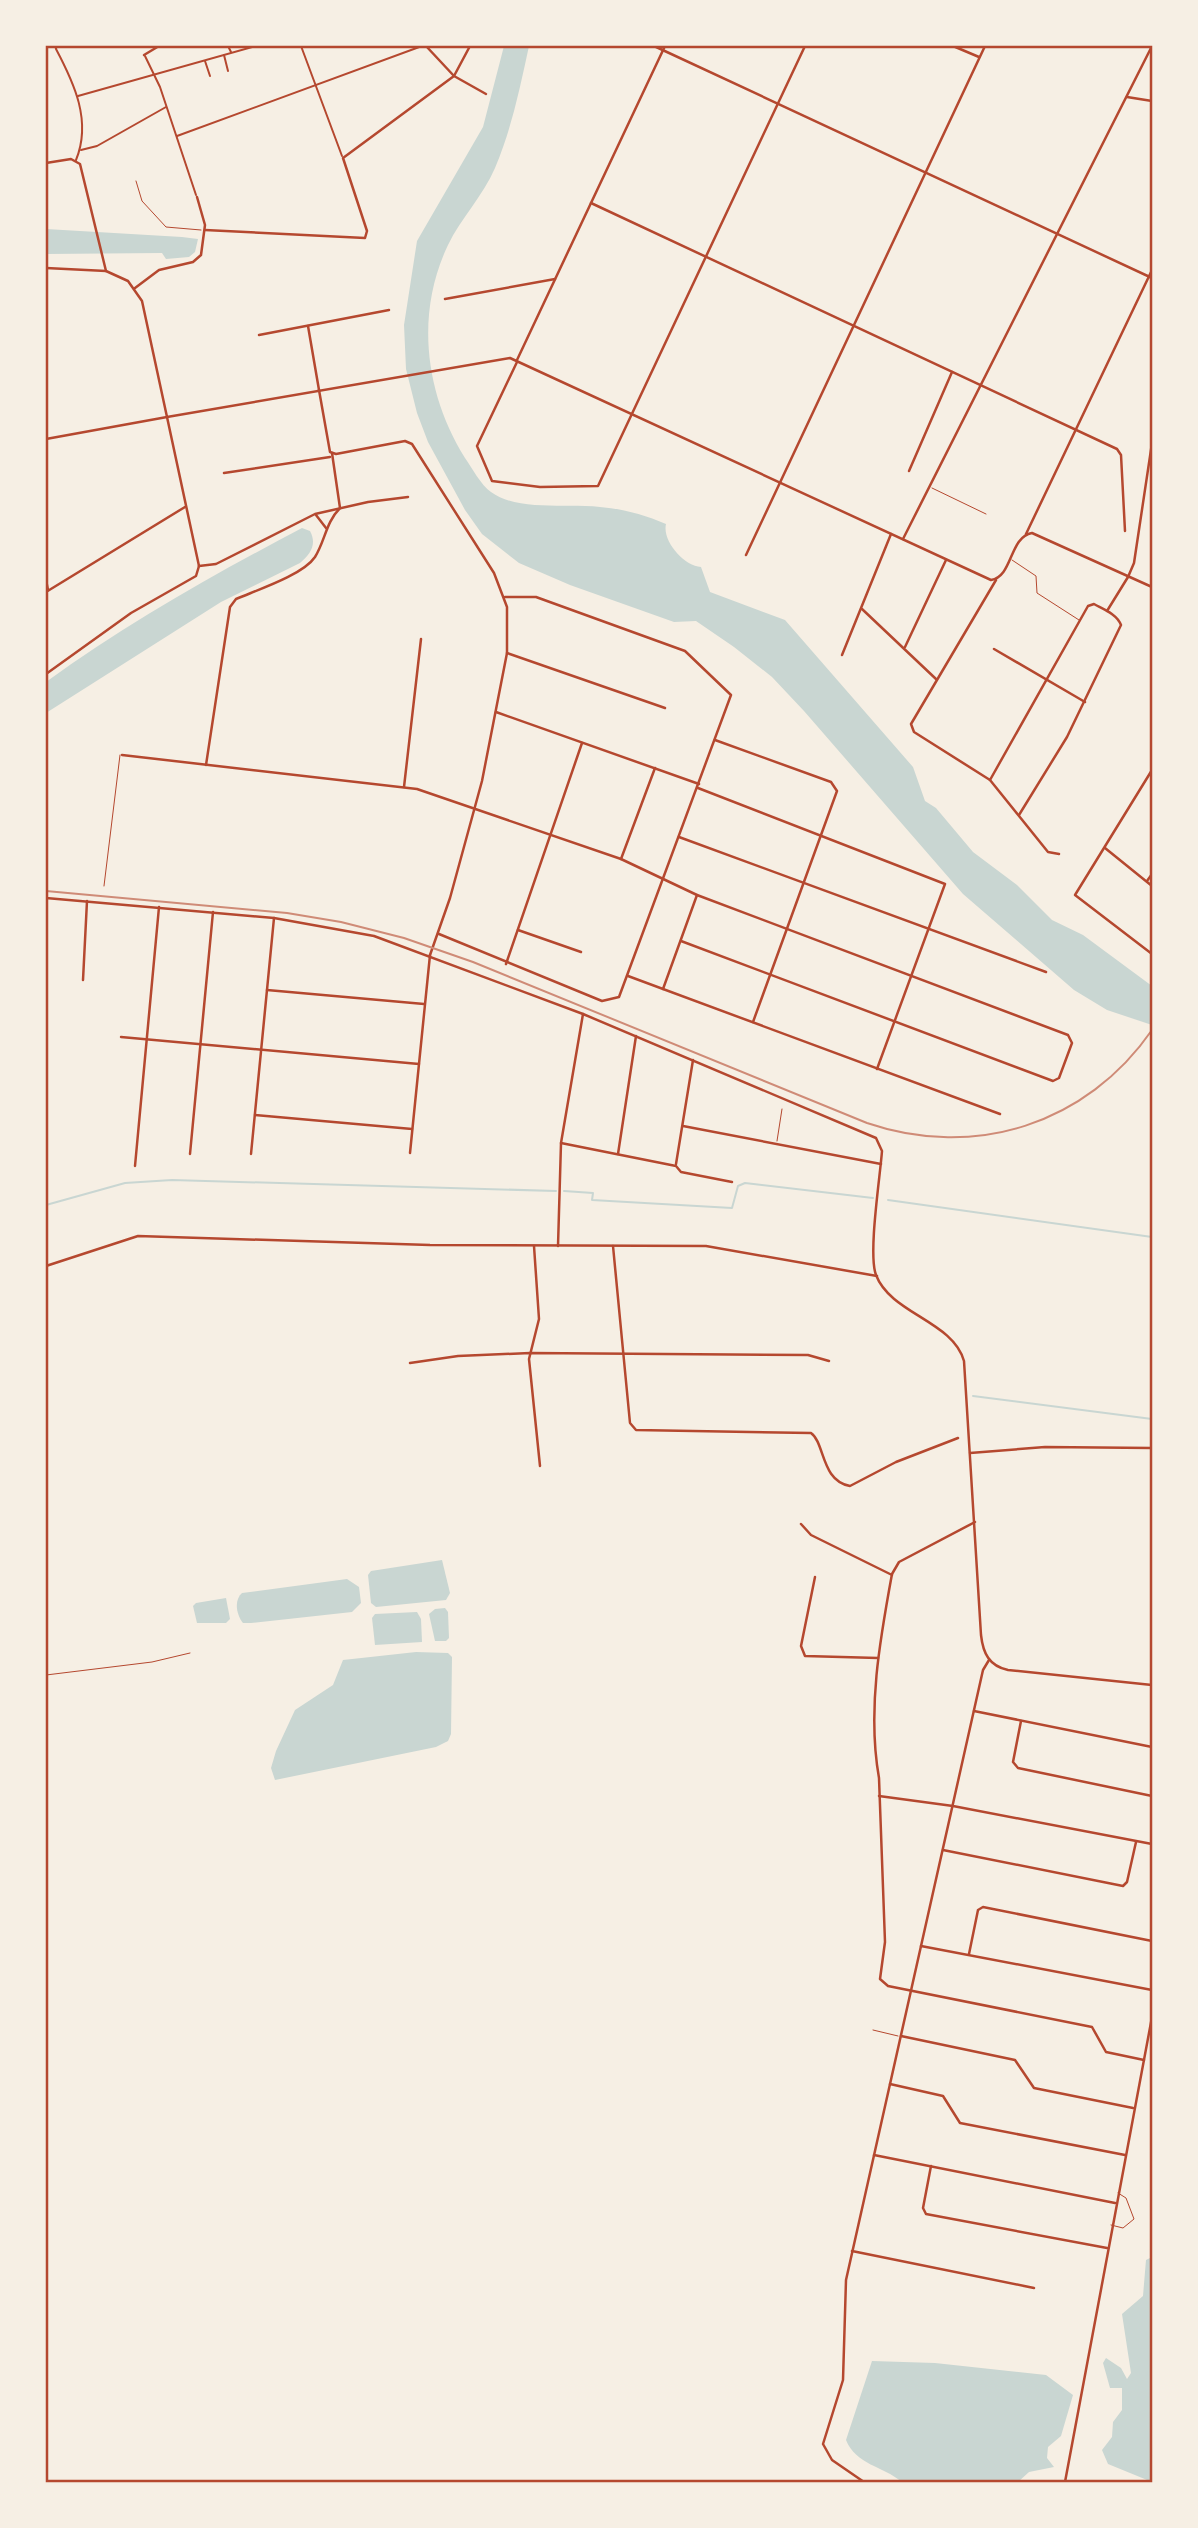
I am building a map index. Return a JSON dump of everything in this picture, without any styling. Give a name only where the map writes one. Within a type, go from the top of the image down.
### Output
[{"type":"street","points":[[135,288],[159,270],[198,259],[204,248],[205,230],[197,197],[167,107],[144,55],[159,46]]},
{"type":"street","points":[[228,46],[231,52]]},
{"type":"street","points":[[78,96],[256,46]]},
{"type":"street","points":[[205,230],[365,238],[367,231],[343,158],[301,46]]},
{"type":"street","points":[[177,136],[424,46],[454,76],[486,94]]},
{"type":"street","points":[[343,158],[454,76],[470,46]]},
{"type":"street","points":[[654,46],[664,47],[1151,278]]},
{"type":"street","points":[[664,47],[477,446],[492,481],[540,487],[598,486],[805,46]]},
{"type":"street","points":[[953,46],[979,57]]},
{"type":"street","points":[[746,555],[923,172],[985,46]]},
{"type":"street","points":[[903,540],[1153,46]]},
{"type":"street","points":[[55,47],[75,82],[78,96],[80,150],[76,160]]},
{"type":"street","points":[[224,54],[228,71]]},
{"type":"street","points":[[205,60],[210,76]]},
{"type":"street","points":[[174,62],[176,68]]},
{"type":"street","points":[[1127,97],[1153,101]]},
{"type":"street","points":[[80,150],[97,146],[167,107]]},
{"type":"street","points":[[46,163],[76,160]]},
{"type":"street","points":[[76,160],[81,166],[106,271]]},
{"type":"street","points":[[591,203],[1117,449],[1121,455],[1125,531]]},
{"type":"street","points":[[46,268],[106,271],[135,288],[148,318],[199,566],[196,576],[131,613],[46,674]]},
{"type":"street","points":[[1059,854],[1048,852],[990,780],[914,732],[911,724],[1026,534],[1153,270]]},
{"type":"street","points":[[445,299],[555,279]]},
{"type":"street","points":[[258,335],[389,310]]},
{"type":"street","points":[[205,765],[230,607],[236,598],[311,562],[326,528],[340,508],[308,326]]},
{"type":"street","points":[[46,439],[506,358],[517,360],[903,540],[996,580]]},
{"type":"street","points":[[909,471],[952,372]]},
{"type":"street","points":[[224,473],[409,442],[494,573],[505,597],[507,653],[496,712],[473,810],[439,934],[430,955],[410,1153]]},
{"type":"street","points":[[1107,611],[1135,563],[1153,443]]},
{"type":"street","points":[[199,566],[216,564],[315,514],[408,497]]},
{"type":"street","points":[[46,580],[47,591],[185,507]]},
{"type":"street","points":[[315,514],[326,528]]},
{"type":"street","points":[[842,655],[891,534]]},
{"type":"street","points":[[1026,534],[1035,534],[1153,587]]},
{"type":"street","points":[[905,647],[946,559]]},
{"type":"street","points":[[439,934],[506,964],[606,1002],[619,997],[731,695],[688,653],[536,597],[505,597]]},
{"type":"street","points":[[990,780],[1046,678],[1091,604],[1118,618],[1121,625],[1085,702],[1019,815]]},
{"type":"street","points":[[861,609],[905,647],[936,679]]},
{"type":"street","points":[[404,787],[421,639]]},
{"type":"street","points":[[994,649],[1085,702]]},
{"type":"street","points":[[507,653],[665,708]]},
{"type":"street","points":[[496,712],[655,768],[944,883],[945,891],[877,1069]]},
{"type":"street","points":[[715,740],[831,782],[837,793],[753,1023]]},
{"type":"street","points":[[506,964],[582,743]]},
{"type":"street","points":[[122,755],[404,787],[621,859],[697,895],[1068,1035],[1072,1043],[1059,1078],[1053,1081],[681,941]]},
{"type":"street","points":[[621,859],[655,768]]},
{"type":"street","points":[[1153,770],[1075,895],[1153,954]]},
{"type":"street","points":[[679,837],[1046,972]]},
{"type":"street","points":[[1105,848],[1153,886]]},
{"type":"street","points":[[1147,881],[1153,874]]},
{"type":"street","points":[[663,989],[697,895]]},
{"type":"street","points":[[46,898],[274,918],[364,933],[439,958],[583,1014],[874,1136],[881,1144],[874,1258],[877,1276],[888,1292],[952,1342],[964,1361],[981,1635],[989,1660],[974,1711],[852,2251],[845,2305],[845,2363],[836,2410],[824,2442],[826,2455],[864,2483]]},
{"type":"street","points":[[83,980],[87,901]]},
{"type":"street","points":[[135,1166],[159,907]]},
{"type":"street","points":[[190,1154],[213,912]]},
{"type":"street","points":[[251,1154],[274,918]]},
{"type":"street","points":[[518,930],[581,952]]},
{"type":"street","points":[[628,976],[1000,1114]]},
{"type":"street","points":[[267,990],[425,1004]]},
{"type":"street","points":[[558,1245],[561,1143],[583,1014]]},
{"type":"street","points":[[618,1155],[636,1036]]},
{"type":"street","points":[[121,1037],[419,1064]]},
{"type":"street","points":[[676,1166],[693,1060]]},
{"type":"street","points":[[255,1115],[413,1129]]},
{"type":"street","points":[[683,1126],[881,1164]]},
{"type":"street","points":[[561,1143],[676,1166],[681,1172],[733,1182]]},
{"type":"street","points":[[46,1266],[138,1236],[534,1246],[706,1246],[877,1276]]},
{"type":"street","points":[[534,1246],[539,1319],[530,1353],[540,1466]]},
{"type":"street","points":[[612,1246],[630,1423],[636,1430],[811,1433],[818,1441],[825,1464],[845,1486],[896,1462],[958,1438]]},
{"type":"street","points":[[410,1363],[458,1356],[530,1353],[808,1355],[829,1361]]},
{"type":"street","points":[[970,1453],[1045,1447],[1153,1448]]},
{"type":"street","points":[[975,1522],[899,1562],[892,1575],[878,1658],[875,1756],[885,1942],[880,1979],[888,1986],[1092,2027],[1106,2052],[1144,2060]]},
{"type":"street","points":[[801,1524],[811,1535],[892,1575]]},
{"type":"street","points":[[815,1577],[802,1652],[805,1656],[878,1658]]},
{"type":"street","points":[[989,1660],[1008,1670],[1153,1685]]},
{"type":"street","points":[[974,1711],[1153,1747]]},
{"type":"street","points":[[1021,1721],[1013,1762],[1018,1768],[1153,1796]]},
{"type":"street","points":[[879,1796],[953,1806],[1153,1844]]},
{"type":"street","points":[[943,1850],[1123,1886],[1127,1884],[1136,1841]]},
{"type":"street","points":[[969,1956],[978,1910],[982,1907],[1153,1941]]},
{"type":"street","points":[[921,1946],[1153,1990]]},
{"type":"street","points":[[1065,2483],[1111,2225],[1153,2017]]},
{"type":"street","points":[[901,2036],[1015,2060],[1034,2088],[1134,2108]]},
{"type":"street","points":[[890,2084],[943,2096],[960,2123],[1125,2155]]},
{"type":"street","points":[[874,2155],[1116,2203]]},
{"type":"street","points":[[931,2166],[922,2210],[926,2214],[1107,2248]]},
{"type":"street","points":[[852,2251],[1034,2288]]},
{"type":"lane","points":[[136,181],[142,201],[166,227],[205,230]]},
{"type":"lane","points":[[930,486],[986,514]]},
{"type":"lane","points":[[1010,559],[1032,572],[1038,581],[1037,593],[1080,620]]},
{"type":"lane","points":[[104,886],[118,759],[122,755]]},
{"type":"lane","points":[[776,1143],[782,1109]]},
{"type":"lane","points":[[46,1675],[143,1663],[190,1653]]},
{"type":"lane","points":[[873,2030],[901,2036]]},
{"type":"lane","points":[[1111,2225],[1123,2228],[1134,2219],[1126,2198],[1118,2193]]},
{"type":"shaded area","points":[[504,46],[529,46],[515,107],[490,178],[448,245],[431,298],[428,326],[433,381],[451,433],[465,458],[484,485],[502,498],[544,506],[609,508],[666,524],[667,538],[671,545],[681,557],[694,566],[701,567],[710,592],[785,620],[913,767],[925,801],[936,808],[973,852],[1017,885],[1052,920],[1083,935],[1152,986],[1152,1025],[1107,1010],[1074,990],[963,894],[804,711],[772,677],[734,647],[696,621],[674,622],[570,585],[519,563],[482,534],[465,510],[428,442],[417,413],[406,369],[404,325],[417,241],[483,127]]},
{"type":"shaded area","points":[[46,229],[198,239],[195,252],[189,257],[166,259],[162,253],[46,254]]},
{"type":"shaded area","points":[[302,528],[310,531],[313,544],[300,563],[221,602],[46,713],[46,682],[171,600]]},
{"type":"shaded area","points":[[442,1560],[450,1593],[446,1600],[376,1607],[371,1603],[368,1575],[371,1571]]},
{"type":"shaded area","points":[[347,1579],[359,1587],[361,1603],[352,1612],[251,1623],[243,1623],[239,1616],[237,1603],[242,1593]]},
{"type":"shaded area","points":[[226,1598],[230,1619],[226,1623],[197,1623],[193,1606],[196,1603]]},
{"type":"shaded area","points":[[445,1608],[448,1612],[449,1638],[446,1641],[435,1641],[429,1614],[435,1609]]},
{"type":"shaded area","points":[[417,1612],[421,1619],[422,1642],[375,1645],[372,1618],[375,1614]]},
{"type":"shaded area","points":[[416,1652],[448,1653],[452,1657],[451,1734],[448,1741],[436,1747],[275,1780],[271,1768],[295,1710],[333,1685],[343,1660]]},
{"type":"shaded area","points":[[1152,2257],[1152,2482],[1108,2464],[1102,2450],[1112,2437],[1113,2422],[1122,2410],[1122,2388],[1110,2388],[1103,2363],[1106,2358],[1121,2368],[1127,2379],[1131,2373],[1122,2314],[1143,2296],[1146,2260]]},
{"type":"shaded area","points":[[872,2361],[935,2363],[1046,2375],[1073,2395],[1061,2436],[1048,2447],[1047,2458],[1054,2467],[1029,2472],[1018,2482],[902,2482],[863,2460],[850,2448],[846,2440]]},
{"type":"waterway","points":[[46,1205],[125,1183],[172,1180],[556,1191]]},
{"type":"waterway","points":[[564,1191],[593,1193],[592,1200],[732,1208],[738,1186],[745,1183],[873,1198]]},
{"type":"waterway","points":[[888,1200],[1152,1237]]},
{"type":"waterway","points":[[973,1396],[1152,1419]]},
{"type":"railway","points":[[46,891],[287,913],[341,922],[404,938],[473,962],[867,1123],[908,1133],[948,1137],[987,1135],[1026,1126],[1062,1110],[1095,1089],[1126,1063],[1152,1030]]}]
